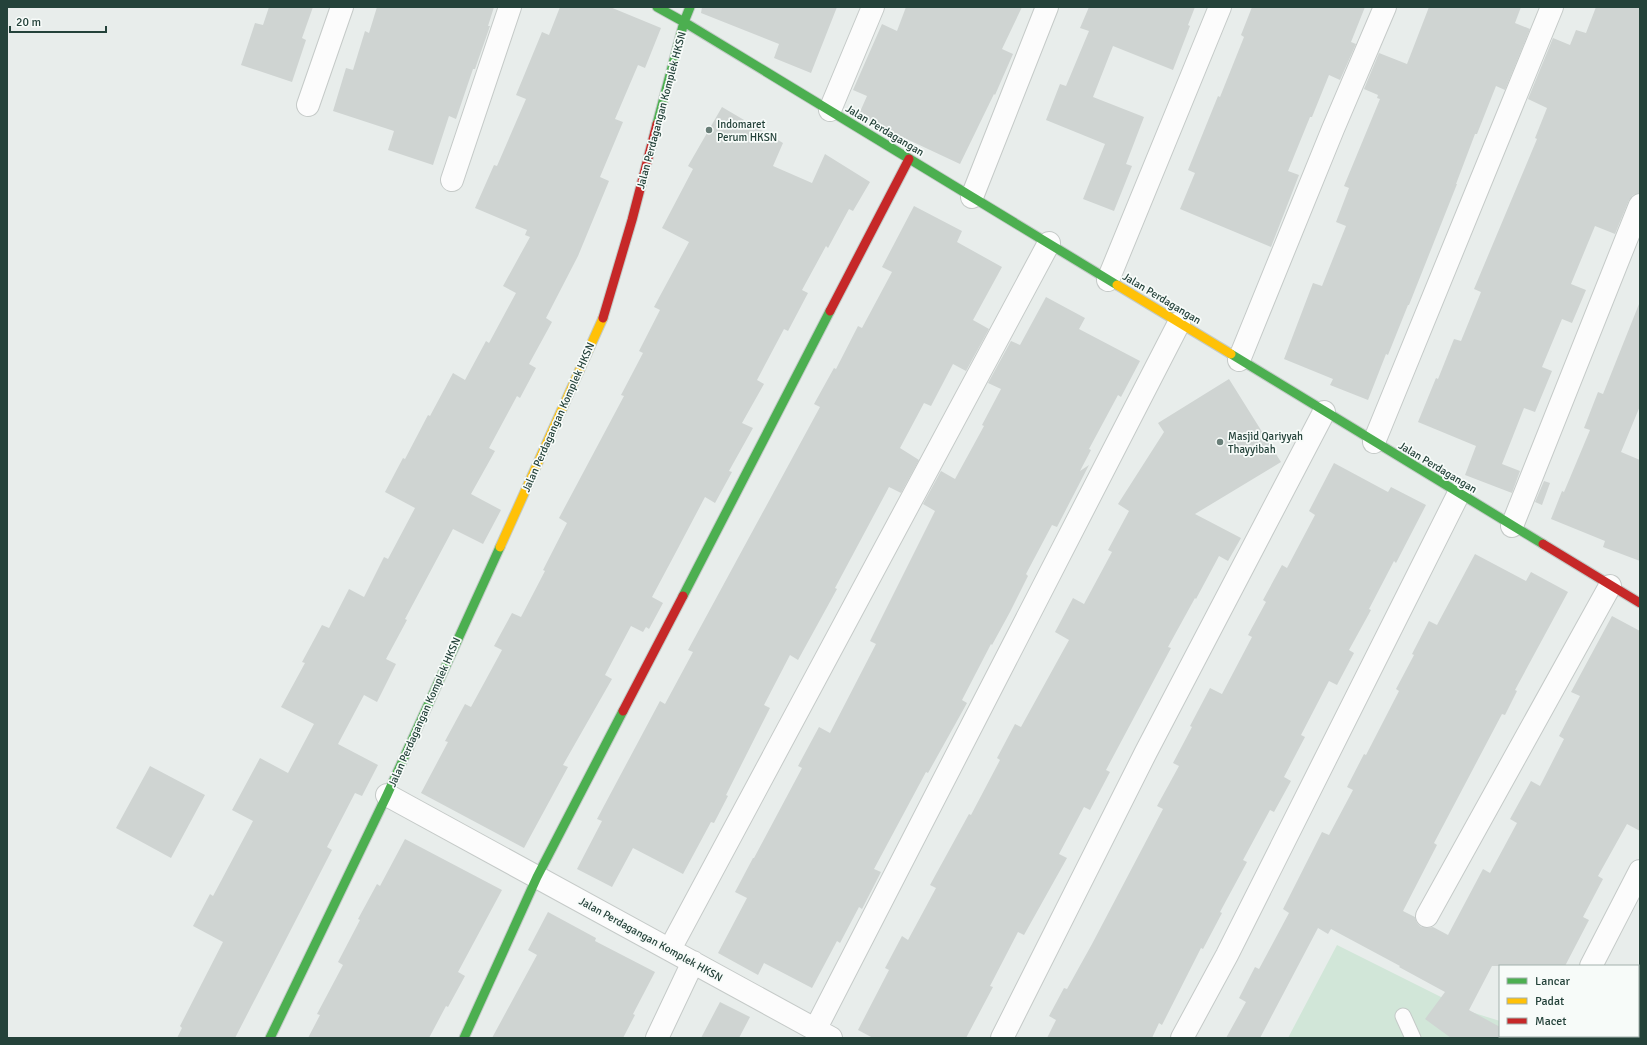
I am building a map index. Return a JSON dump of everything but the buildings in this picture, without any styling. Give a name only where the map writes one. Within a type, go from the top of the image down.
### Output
[{"type":"street","points":[[308,105],[342,7]]},
{"type":"street","points":[[452,180],[510,7]]},
{"type":"street","name":"Jalan Perdagangan","points":[[658,7],[1640,603]]},
{"type":"street","points":[[684,22],[690,7]]},
{"type":"street","points":[[830,110],[873,7]]},
{"type":"street","points":[[972,197],[1047,7]]},
{"type":"street","points":[[1108,280],[1220,7]]},
{"type":"street","points":[[1239,360],[1332,129],[1385,7]]},
{"type":"street","points":[[1374,442],[1552,7]]},
{"type":"street","name":"Jalan Perdagangan Komplek HKSN","points":[[270,1038],[386,795],[601,324],[632,220],[684,22]]},
{"type":"street","points":[[464,1038],[537,877],[909,159]]},
{"type":"street","points":[[1512,526],[1640,205]]},
{"type":"street","points":[[670,950],[1048,243]]},
{"type":"street","points":[[823,1034],[1179,323]]},
{"type":"street","points":[[1002,1038],[1146,752],[1324,412]]},
{"type":"street","points":[[1182,1038],[1227,955],[1459,493]]},
{"type":"street","points":[[1427,916],[1610,586]]},
{"type":"street","name":"Jalan Perdagangan Komplek HKSN","points":[[386,795],[823,1034]]},
{"type":"street","points":[[1592,965],[1640,871]]},
{"type":"street","points":[[657,1038],[693,962]]},
{"type":"lane","points":[[1403,1016],[1413,1038]]},
{"type":"green space","points":[[1337,945],[1471,1012],[1499,1021],[1499,1037],[1556,1038],[1288,1038]]},
{"type":"traffic: fast","points":[[657,7],[684,22],[657,124]]},
{"type":"traffic: fast","points":[[690,7],[684,22],[1117,285]]},
{"type":"traffic: fast","points":[[683,596],[830,311]]},
{"type":"traffic: fast","points":[[1231,354],[1543,544]]},
{"type":"traffic: fast","points":[[270,1038],[387,795],[500,547]]},
{"type":"traffic: fast","points":[[464,1038],[537,877],[623,711]]},
{"type":"traffic: slow","points":[[1117,285],[1231,354]]},
{"type":"traffic: slow","points":[[500,547],[603,318]]},
{"type":"traffic: jam","points":[[603,318],[632,220],[657,124]]},
{"type":"traffic: jam","points":[[830,311],[909,159]]},
{"type":"traffic: jam","points":[[1543,544],[1640,603]]},
{"type":"traffic: jam","points":[[623,711],[683,596]]},
{"type":"place","name":"Indomaret Perum HKSN","points":[[709,130]]},
{"type":"place","name":"Masjid Qariyyah Thayyibah","points":[[1220,442]]}]
